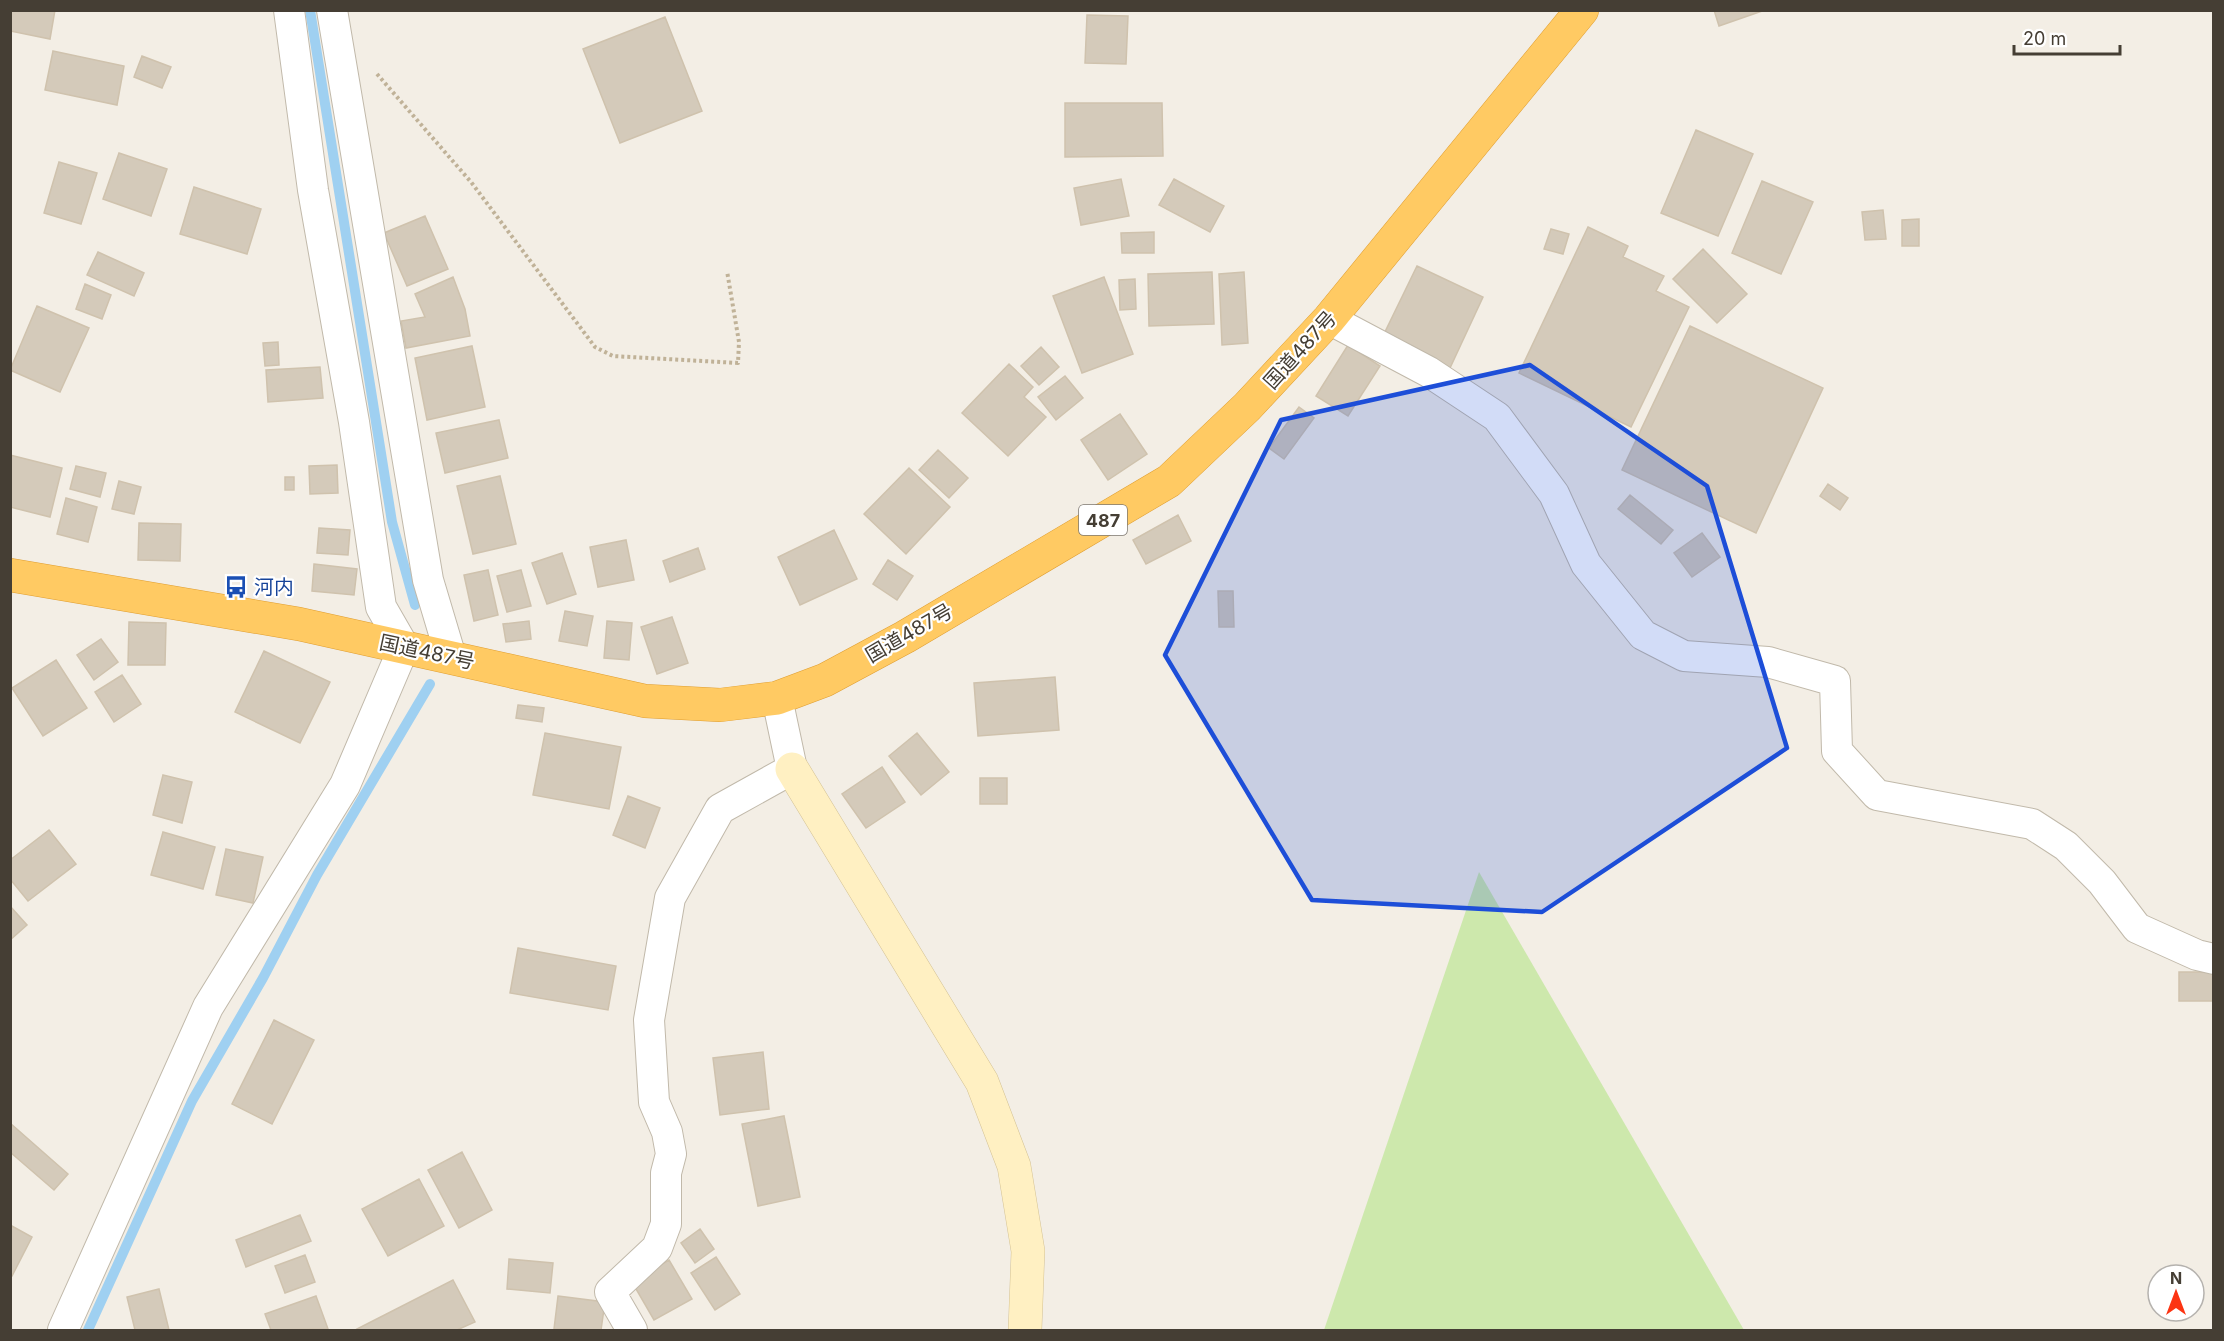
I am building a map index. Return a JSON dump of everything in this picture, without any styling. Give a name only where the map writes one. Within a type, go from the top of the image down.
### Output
[{"type":"highway","name":"国道487号","points":[[10,575],[299,624],[645,701],[720,705],[777,698],[825,680],[905,637],[1169,481],[1247,407],[1329,319],[1582,10]]},
{"type":"street","points":[[63,1330],[208,1007],[345,785],[404,647],[381,607],[354,422],[313,190],[289,10]]},
{"type":"street","points":[[332,10],[428,580],[451,657]]},
{"type":"street","points":[[1329,319],[1429,372],[1497,417],[1554,494],[1586,564],[1643,635],[1684,656],[1768,662],[1835,681],[1837,751],[1877,795],[2032,824],[2066,846],[2102,882],[2137,928],[2197,955],[2214,959]]},
{"type":"street","points":[[777,698],[792,770],[982,1082],[1016,1177],[1028,1251],[1025,1330]]},
{"type":"street","points":[[632,1330],[610,1292],[657,1248],[666,1224],[666,1173],[671,1154],[667,1132],[654,1102],[649,1020],[670,898],[720,809],[792,770]]},
{"type":"path","points":[[396,96],[471,182],[596,347],[613,356],[738,363],[739,342],[727,272]]},
{"type":"highlighted area","points":[[1530,365],[1707,486],[1787,748],[1542,912],[1312,900],[1165,655],[1281,420]]},
{"type":"green space","points":[[1479,872],[1744,1330],[1324,1330]]},
{"type":"building","points":[[10,10],[55,10],[50,39],[10,31]]},
{"type":"building","points":[[1714,10],[1765,10],[1719,26]]},
{"type":"building","points":[[1087,15],[1128,16],[1126,64],[1085,63]]},
{"type":"building","points":[[665,17],[702,111],[620,143],[583,49]]},
{"type":"building","points":[[53,51],[124,66],[117,105],[45,90]]},
{"type":"building","points":[[142,56],[171,67],[162,88],[134,77]]},
{"type":"building","points":[[1065,103],[1162,103],[1163,156],[1065,157]]},
{"type":"building","points":[[1696,130],[1753,154],[1718,236],[1661,213]]},
{"type":"building","points":[[119,153],[167,169],[151,216],[103,199]]},
{"type":"building","points":[[59,162],[97,173],[81,224],[44,213]]},
{"type":"building","points":[[1121,179],[1129,216],[1081,225],[1074,188]]},
{"type":"building","points":[[1174,179],[1224,206],[1210,232],[1159,205]]},
{"type":"building","points":[[1762,181],[1813,202],[1781,274],[1732,253]]},
{"type":"building","points":[[194,187],[261,209],[247,254],[180,234]]},
{"type":"building","points":[[1883,210],[1886,239],[1865,240],[1862,212]]},
{"type":"building","points":[[425,216],[448,269],[407,286],[384,233]]},
{"type":"building","points":[[1919,219],[1919,246],[1902,246],[1902,220]]},
{"type":"building","points":[[1588,227],[1628,246],[1623,257],[1664,276],[1656,291],[1689,307],[1631,427],[1519,373]]},
{"type":"building","points":[[1551,229],[1569,234],[1563,254],[1544,249]]},
{"type":"building","points":[[1154,232],[1154,253],[1122,253],[1121,233]]},
{"type":"building","points":[[1703,249],[1747,294],[1717,323],[1673,279]]},
{"type":"building","points":[[98,252],[144,273],[134,296],[87,275]]},
{"type":"building","points":[[1417,266],[1483,297],[1450,368],[1383,336]]},
{"type":"building","points":[[1212,272],[1214,324],[1149,326],[1148,274]]},
{"type":"building","points":[[1244,272],[1248,343],[1222,345],[1219,274]]},
{"type":"building","points":[[453,277],[465,309],[470,336],[406,348],[401,321],[425,317],[415,294]]},
{"type":"building","points":[[1104,277],[1133,354],[1082,373],[1053,296]]},
{"type":"building","points":[[1135,279],[1136,309],[1120,310],[1119,280]]},
{"type":"building","points":[[85,284],[111,295],[102,319],[76,309]]},
{"type":"building","points":[[37,306],[89,328],[60,392],[10,370]]},
{"type":"building","points":[[1690,326],[1823,388],[1756,533],[1622,470]]},
{"type":"building","points":[[278,342],[279,365],[265,366],[263,343]]},
{"type":"building","points":[[1348,345],[1380,366],[1348,416],[1316,396]]},
{"type":"building","points":[[472,346],[485,407],[427,420],[415,358]]},
{"type":"building","points":[[1041,347],[1059,367],[1039,385],[1021,366]]},
{"type":"building","points":[[1009,364],[1033,387],[1024,397],[1046,417],[1008,456],[962,413]]},
{"type":"building","points":[[320,367],[323,398],[268,402],[266,370]]},
{"type":"building","points":[[1065,376],[1083,398],[1056,420],[1038,397]]},
{"type":"building","points":[[1299,407],[1314,418],[1284,459],[1269,448]]},
{"type":"building","points":[[1120,414],[1147,454],[1108,480],[1081,440]]},
{"type":"building","points":[[499,420],[508,458],[445,473],[436,433]]},
{"type":"building","points":[[938,450],[968,478],[949,498],[919,470]]},
{"type":"building","points":[[10,455],[62,468],[50,517],[10,507]]},
{"type":"building","points":[[337,465],[338,493],[310,494],[309,466]]},
{"type":"building","points":[[76,466],[106,473],[100,497],[70,489]]},
{"type":"building","points":[[909,468],[950,507],[906,554],[864,514]]},
{"type":"building","points":[[500,476],[516,544],[473,554],[457,486]]},
{"type":"building","points":[[285,477],[294,477],[294,490],[285,490]]},
{"type":"building","points":[[119,481],[141,487],[134,514],[112,509]]},
{"type":"building","points":[[1828,484],[1848,498],[1840,510],[1820,496]]},
{"type":"building","points":[[1630,495],[1673,530],[1661,544],[1618,509]]},
{"type":"building","points":[[66,498],[97,507],[88,542],[57,534]]},
{"type":"building","points":[[1178,515],[1191,541],[1146,564],[1133,540]]},
{"type":"building","points":[[139,523],[181,524],[180,561],[138,560]]},
{"type":"building","points":[[319,528],[350,530],[348,555],[317,553]]},
{"type":"building","points":[[834,530],[857,579],[800,605],[778,557]]},
{"type":"building","points":[[1702,533],[1720,557],[1692,577],[1674,553]]},
{"type":"building","points":[[626,540],[634,580],[598,587],[590,547]]},
{"type":"building","points":[[698,548],[705,569],[670,582],[663,561]]},
{"type":"building","points":[[562,553],[576,594],[547,604],[532,563]]},
{"type":"building","points":[[888,560],[913,576],[897,600],[873,584]]},
{"type":"building","points":[[314,564],[357,569],[354,595],[312,591]]},
{"type":"building","points":[[488,570],[498,615],[474,621],[464,575]]},
{"type":"building","points":[[521,570],[531,606],[507,612],[497,576]]},
{"type":"building","points":[[1218,591],[1233,591],[1234,627],[1219,627]]},
{"type":"building","points":[[565,611],[593,616],[587,646],[559,641]]},
{"type":"building","points":[[672,617],[688,663],[657,674],[641,627]]},
{"type":"building","points":[[529,621],[531,639],[506,642],[503,624]]},
{"type":"building","points":[[607,621],[632,623],[629,660],[604,658]]},
{"type":"building","points":[[129,622],[166,623],[165,665],[128,665]]},
{"type":"building","points":[[101,639],[118,662],[94,680],[77,655]]},
{"type":"building","points":[[264,651],[330,682],[300,743],[235,712]]},
{"type":"building","points":[[56,660],[87,708],[43,736],[12,688]]},
{"type":"building","points":[[122,675],[141,704],[114,722],[95,692]]},
{"type":"building","points":[[1055,677],[1059,730],[978,736],[974,683]]},
{"type":"building","points":[[518,705],[544,708],[542,722],[516,718]]},
{"type":"building","points":[[545,733],[621,747],[609,809],[533,795]]},
{"type":"building","points":[[917,733],[949,772],[921,795],[889,756]]},
{"type":"building","points":[[882,767],[905,802],[866,828],[842,794]]},
{"type":"building","points":[[163,775],[192,782],[182,823],[153,815]]},
{"type":"building","points":[[980,778],[1007,778],[1007,804],[980,804]]},
{"type":"building","points":[[628,796],[660,808],[645,848],[613,835]]},
{"type":"building","points":[[49,830],[76,864],[28,901],[10,879],[10,860]]},
{"type":"building","points":[[163,832],[215,847],[203,889],[151,875]]},
{"type":"building","points":[[226,849],[263,857],[253,903],[216,895]]},
{"type":"building","points":[[10,906],[27,925],[10,940]]},
{"type":"building","points":[[518,948],[616,966],[608,1010],[510,993]]},
{"type":"building","points":[[2179,972],[2214,972],[2214,1001],[2179,1001]]},
{"type":"building","points":[[274,1020],[314,1040],[272,1124],[232,1104]]},
{"type":"building","points":[[763,1052],[769,1109],[720,1115],[713,1058]]},
{"type":"building","points":[[784,1116],[800,1197],[758,1206],[742,1124]]},
{"type":"building","points":[[10,1123],[68,1174],[54,1190],[10,1152]]},
{"type":"building","points":[[462,1152],[492,1210],[459,1228],[428,1170]]},
{"type":"building","points":[[419,1179],[444,1226],[388,1256],[362,1209]]},
{"type":"building","points":[[300,1215],[311,1241],[246,1267],[236,1240]]},
{"type":"building","points":[[10,1225],[32,1237],[12,1276],[10,1275]]},
{"type":"building","points":[[700,1229],[714,1249],[695,1263],[681,1243]]},
{"type":"building","points":[[305,1255],[315,1282],[285,1293],[275,1266]]},
{"type":"building","points":[[716,1257],[740,1294],[715,1310],[691,1273]]},
{"type":"building","points":[[509,1259],[553,1263],[550,1293],[507,1289]]},
{"type":"building","points":[[669,1260],[692,1299],[654,1320],[632,1282]]},
{"type":"building","points":[[453,1280],[475,1322],[457,1330],[357,1329]]},
{"type":"building","points":[[159,1289],[169,1330],[135,1330],[127,1297]]},
{"type":"building","points":[[316,1296],[328,1329],[271,1330],[265,1314]]},
{"type":"building","points":[[558,1296],[605,1302],[601,1330],[554,1329]]},
{"type":"waterway","points":[[310,10],[392,522],[415,605]]},
{"type":"waterway","points":[[88,1330],[192,1101],[263,978],[317,875],[430,684]]},
{"type":"place","name":"河内","points":[[236,587]]}]
